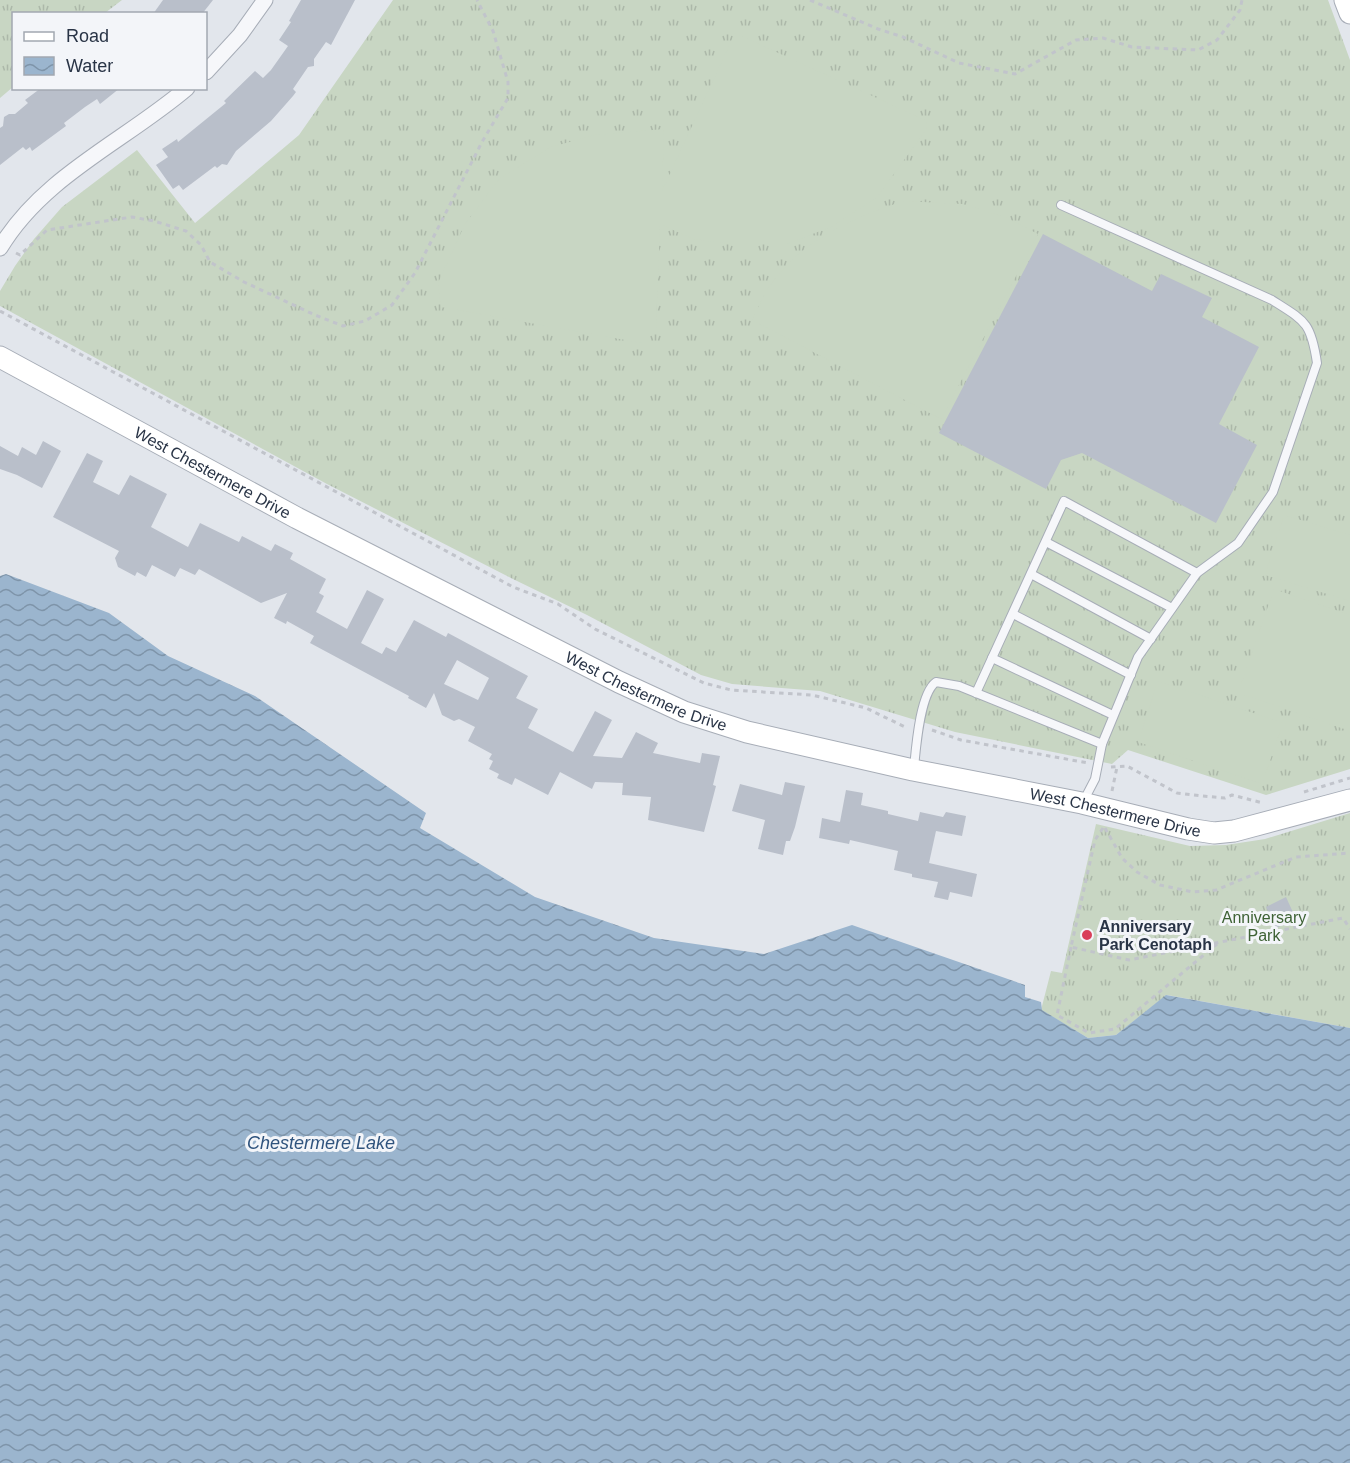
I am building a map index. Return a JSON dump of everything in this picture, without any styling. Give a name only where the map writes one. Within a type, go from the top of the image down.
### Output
[{"type":"street","points":[[207,71],[240,35],[265,0]]},
{"type":"street","points":[[1345,0],[1350,13]]},
{"type":"street","points":[[1,246],[27,214],[57,184],[160,112],[185,90]]},
{"type":"street","name":"West Chestermere Drive","points":[[0,357],[297,518],[630,687],[684,712],[747,732],[914,770],[1082,803],[1188,829],[1214,833],[1234,831],[1350,800]]},
{"type":"lane","points":[[1061,205],[1272,300],[1293,313],[1309,328],[1317,363],[1273,492],[1238,543],[1197,573],[1138,657],[1102,744],[1095,779],[1082,803]]},
{"type":"lane","points":[[976,693],[1064,501],[1197,573]]},
{"type":"lane","points":[[1046,542],[1172,608]]},
{"type":"lane","points":[[1031,574],[1150,639]]},
{"type":"lane","points":[[1013,614],[1131,675]]},
{"type":"lane","points":[[992,658],[1113,715]]},
{"type":"lane","points":[[914,770],[918,728],[930,687],[936,682],[959,686],[1102,744]]},
{"type":"path","points":[[1,246],[20,255],[47,230],[132,217],[154,221],[186,231],[201,245],[210,262],[244,282],[344,326],[365,321],[392,305],[415,273],[482,142],[507,99],[508,82],[493,31],[477,0]]},
{"type":"path","points":[[810,0],[878,29],[903,37],[959,63],[1015,74],[1076,40],[1103,38],[1132,47],[1198,50],[1216,40],[1240,10],[1242,0]]},
{"type":"path","points":[[0,311],[503,581],[558,604],[595,629],[704,683],[731,690],[812,694],[866,708],[905,727]]},
{"type":"path","points":[[932,730],[961,740],[1088,763]]},
{"type":"path","points":[[1112,767],[1127,766],[1177,792],[1225,798],[1232,795],[1265,803]]},
{"type":"path","points":[[1112,791],[1117,767]]},
{"type":"path","points":[[1302,792],[1350,778]]},
{"type":"path","points":[[1218,943],[1115,1029],[1089,1033],[1057,1015],[1095,840],[1104,826],[1122,858],[1137,872],[1160,885],[1193,892],[1216,890],[1296,856],[1350,853]]},
{"type":"path","points":[[1071,947],[1129,960],[1343,918],[1350,929]]},
{"type":"green space","points":[[0,0],[122,0],[106,12],[12,12],[12,88],[0,98]]},
{"type":"green space","points":[[393,0],[1328,0],[1350,60],[1350,769],[1266,795],[1128,750],[1112,764],[955,732],[820,691],[732,684],[701,675],[327,484],[0,306],[0,291],[15,266],[34,239],[62,207],[137,150],[195,223],[299,135]]},
{"type":"green space","points":[[735,33],[927,121],[926,130],[877,197],[833,226],[787,244],[731,244],[693,239],[660,224],[656,329],[642,343],[441,307],[438,283],[465,224],[500,178],[551,147],[595,135],[664,129],[662,191]]},
{"type":"green space","points":[[903,201],[963,204],[1007,218],[1038,234],[941,419],[752,320],[769,287],[796,256],[829,233],[865,215]]},
{"type":"green space","points":[[1284,515],[1350,535],[1350,601],[1265,575]]},
{"type":"green space","points":[[1274,589],[1350,615],[1350,731],[1238,693]]},
{"type":"green space","points":[[1158,681],[1283,723],[1262,784],[1138,742]]},
{"type":"green space","name":"Anniversary Park","points":[[1350,813],[1350,1028],[1167,995],[1116,1035],[1088,1038],[1041,1010],[1051,971],[1062,973],[1096,824],[1190,846],[1226,845],[1265,839]]},
{"type":"water","name":"Chestermere Lake","points":[[6,574],[109,613],[168,656],[255,696],[426,813],[420,828],[535,897],[654,938],[764,954],[852,925],[1025,985],[1025,997],[1041,1002],[1042,1010],[1088,1038],[1116,1035],[1166,995],[1350,1028],[1350,1463],[0,1463],[0,576]]},
{"type":"building","points":[[163,0],[213,0],[204,12],[154,12]]},
{"type":"building","points":[[301,0],[355,0],[331,45],[326,42],[314,59],[314,66],[308,67],[293,89],[296,92],[271,121],[236,151],[227,165],[222,164],[217,168],[215,166],[183,190],[179,185],[173,189],[156,165],[168,157],[162,149],[177,139],[178,142],[226,103],[224,101],[255,71],[263,78],[271,70],[288,46],[279,40],[291,22],[289,21]]},
{"type":"building","points":[[38,90],[118,90],[100,104],[97,99],[85,107],[64,123],[66,126],[32,151],[30,147],[26,150],[23,147],[0,165],[0,128],[3,126],[4,117],[15,114],[28,103],[25,100]]},
{"type":"building","points":[[1043,234],[1152,291],[1161,274],[1212,298],[1202,317],[1259,347],[1219,424],[1257,445],[1216,523],[1082,453],[1061,460],[1046,489],[939,433]]},
{"type":"building","points":[[43,441],[61,451],[42,488],[0,469],[0,446],[18,456],[22,447],[36,455]]},
{"type":"building","points":[[87,453],[103,461],[93,482],[119,495],[130,475],[167,494],[151,527],[188,547],[200,523],[239,542],[242,536],[271,551],[275,544],[293,553],[290,559],[326,579],[319,593],[324,596],[316,612],[347,629],[367,590],[384,599],[361,643],[382,654],[386,647],[396,652],[414,620],[446,637],[448,633],[528,676],[516,698],[538,709],[528,728],[573,752],[595,711],[612,720],[593,756],[622,758],[636,732],[658,743],[653,753],[700,763],[702,753],[720,756],[713,785],[716,786],[704,832],[648,820],[651,797],[622,795],[623,783],[595,782],[592,789],[560,772],[548,795],[515,778],[512,785],[497,778],[499,774],[489,769],[493,761],[489,759],[492,754],[468,741],[475,727],[459,719],[454,721],[442,715],[434,693],[426,708],[408,698],[409,696],[310,643],[314,636],[287,621],[286,624],[274,618],[287,593],[261,603],[199,569],[195,575],[180,568],[175,577],[152,565],[146,577],[137,572],[135,576],[118,567],[115,558],[119,551],[53,517]],"holes":[[[457,660],[489,678],[478,700],[444,684]]]},
{"type":"building","points":[[785,782],[805,786],[795,827],[790,841],[786,841],[783,855],[758,849],[765,820],[732,811],[740,784],[782,795]]},
{"type":"building","points":[[846,790],[863,793],[861,805],[918,821],[920,812],[943,817],[946,812],[966,816],[962,836],[936,831],[929,863],[977,874],[972,897],[950,892],[948,900],[934,897],[938,882],[912,877],[912,874],[894,870],[898,851],[850,840],[849,844],[819,838],[822,818],[840,822]]},
{"type":"building","points":[[1286,897],[1296,919],[1276,928],[1266,907]]},
{"type":"place","name":"Anniversary Park Cenotaph","points":[[1087,935]]}]
